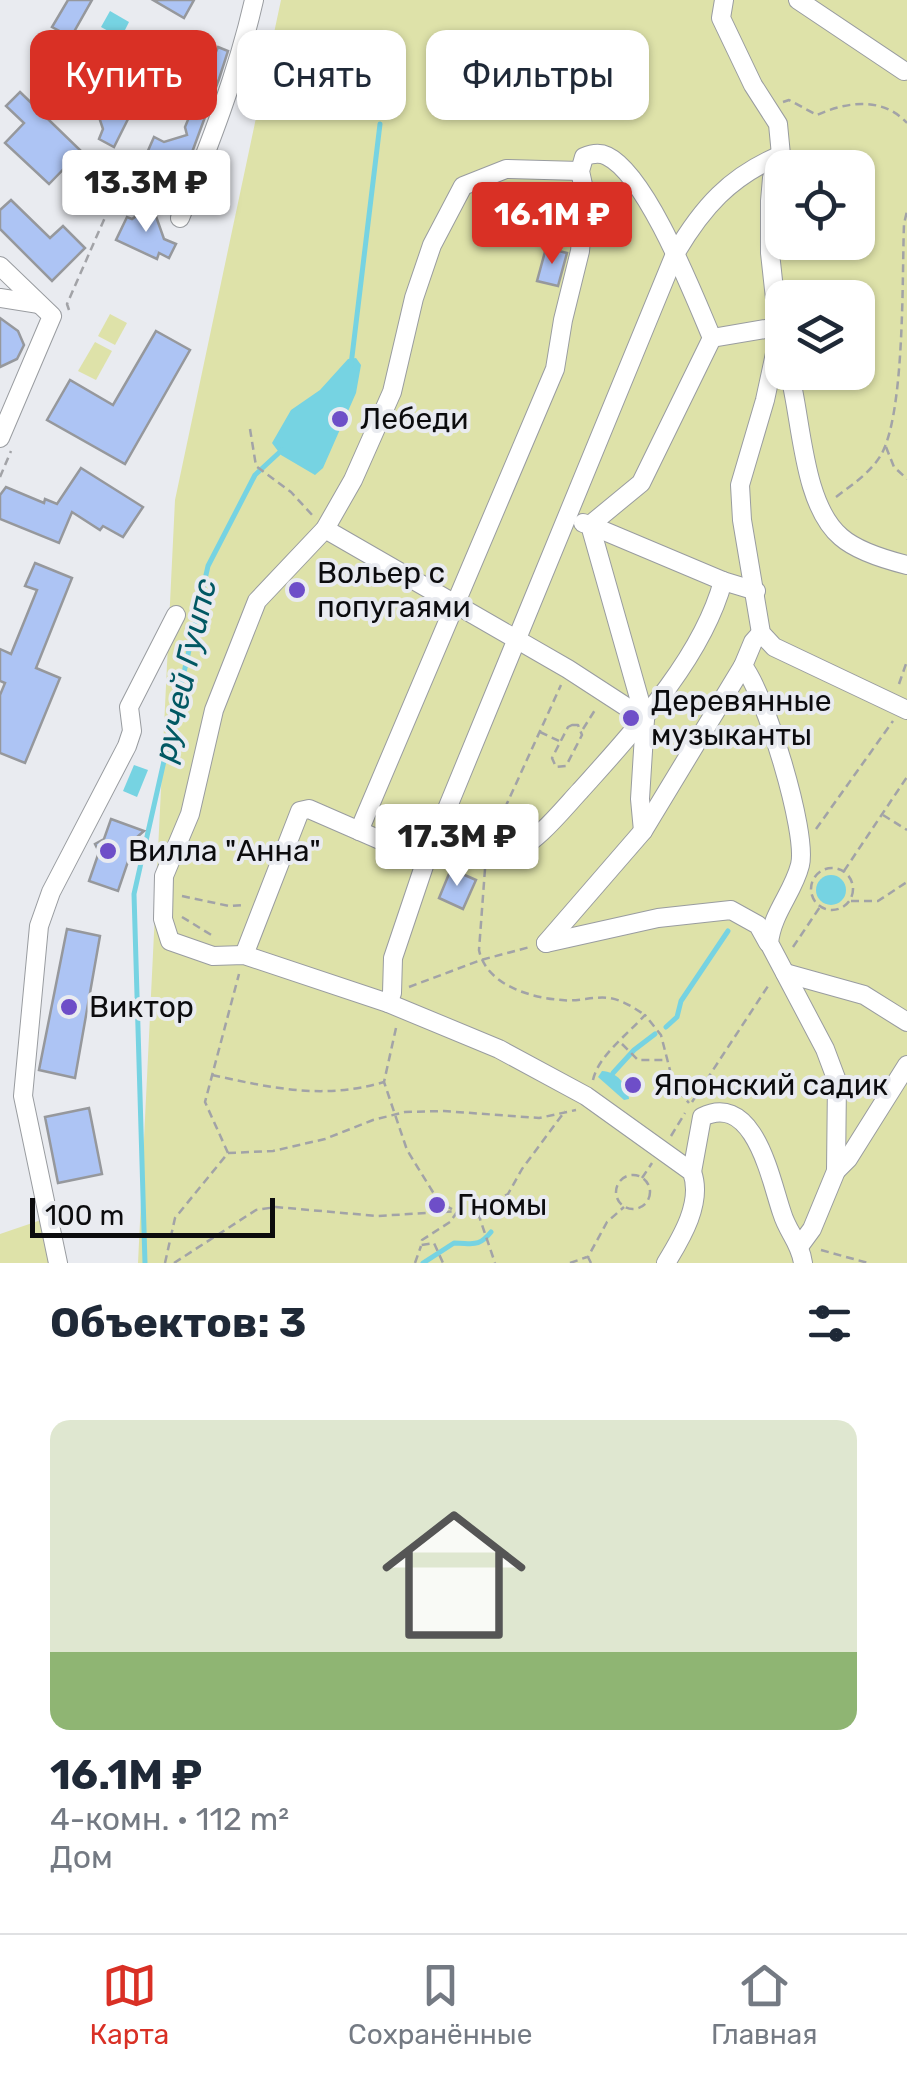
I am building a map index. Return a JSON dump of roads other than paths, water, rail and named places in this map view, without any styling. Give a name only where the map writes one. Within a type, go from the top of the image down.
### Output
[{"type":"street","points":[[180,218],[222,111],[254,0]]},
{"type":"street","points":[[724,0],[720,18],[778,124],[781,150]]},
{"type":"street","points":[[798,0],[904,71]]},
{"type":"street","points":[[358,831],[554,368],[580,252],[585,194],[580,171],[584,157],[607,156],[632,178],[675,254],[712,338]]},
{"type":"street","points":[[393,1002],[393,958],[426,860],[675,254],[698,214],[765,162]]},
{"type":"street","points":[[580,171],[506,170],[462,186],[432,245],[414,298],[392,392],[353,480],[324,529],[257,601],[214,710],[190,814],[164,876],[162,900],[170,941],[213,956],[237,955],[393,1002],[542,1070],[692,1172]]},
{"type":"street","points":[[0,266],[53,308]]},
{"type":"street","points":[[0,298],[53,308]]},
{"type":"street","points":[[0,438],[53,308]]},
{"type":"street","points":[[712,338],[765,336]]},
{"type":"street","points":[[590,525],[640,483],[712,338]]},
{"type":"street","points":[[767,390],[740,485],[742,520],[762,633],[774,647],[900,706]]},
{"type":"street","points":[[794,390],[802,448],[821,509],[841,537],[889,561],[907,565]]},
{"type":"street","points":[[568,518],[756,591]]},
{"type":"street","points":[[590,525],[645,719],[642,832]]},
{"type":"street","points":[[324,529],[568,669],[645,719]]},
{"type":"street","points":[[426,860],[439,847],[454,842],[500,853],[514,852],[551,823],[645,719],[680,668],[718,600],[722,581]]},
{"type":"street","points":[[58,1263],[23,1096],[39,926],[51,892],[128,746],[132,731],[130,708],[176,615]]},
{"type":"street","points":[[762,633],[642,832],[546,943],[658,918],[732,910],[758,925],[837,1081],[836,1170],[802,1253]]},
{"type":"street","points":[[744,666],[759,690],[800,833],[800,866],[770,926],[769,943]]},
{"type":"street","points":[[237,955],[264,903],[300,811],[309,810],[426,860]]},
{"type":"street","points":[[782,971],[864,996],[907,1022]]},
{"type":"street","points":[[836,1170],[848,1159],[907,1064]]},
{"type":"street","points":[[666,1263],[694,1204],[696,1185],[692,1172],[698,1126],[708,1114],[725,1115],[746,1125],[770,1170],[788,1230],[802,1253]]},
{"type":"water","points":[[110,11],[129,22],[125,30],[101,27]]},
{"type":"water","points":[[356,358],[361,365],[356,393],[323,468],[315,475],[281,455],[272,443],[291,410],[320,390],[348,359]]},
{"type":"water","points":[[134,765],[148,770],[137,797],[123,791]]},
{"type":"water","points":[[831,875],[842,879],[846,890],[842,901],[831,905],[820,901],[816,890],[820,879]]},
{"type":"water","points":[[602,1071],[620,1080],[629,1099],[624,1100],[598,1077]]},
{"type":"waterway","name":"ручей Гуипс","points":[[351,365],[380,124]]},
{"type":"waterway","name":"ручей Гуипс","points":[[145,1263],[134,894],[208,566],[255,475],[282,450]]},
{"type":"waterway","points":[[666,1027],[677,1017],[681,1001],[728,931]]},
{"type":"waterway","points":[[613,1073],[655,1034]]},
{"type":"waterway","points":[[423,1263],[454,1243],[479,1243],[491,1232]]},
{"type":"place","name":"Лебеди","points":[[340,419]]},
{"type":"place","name":"Вольер с попугаями","points":[[297,590]]},
{"type":"place","name":"Деревянные музыканты","points":[[631,718]]},
{"type":"place","name":"Вилла \"Анна\"","points":[[108,851]]},
{"type":"place","name":"Виктор","points":[[69,1007]]},
{"type":"place","name":"Японский садик","points":[[633,1085]]},
{"type":"place","name":"Гномы","points":[[437,1205]]}]
